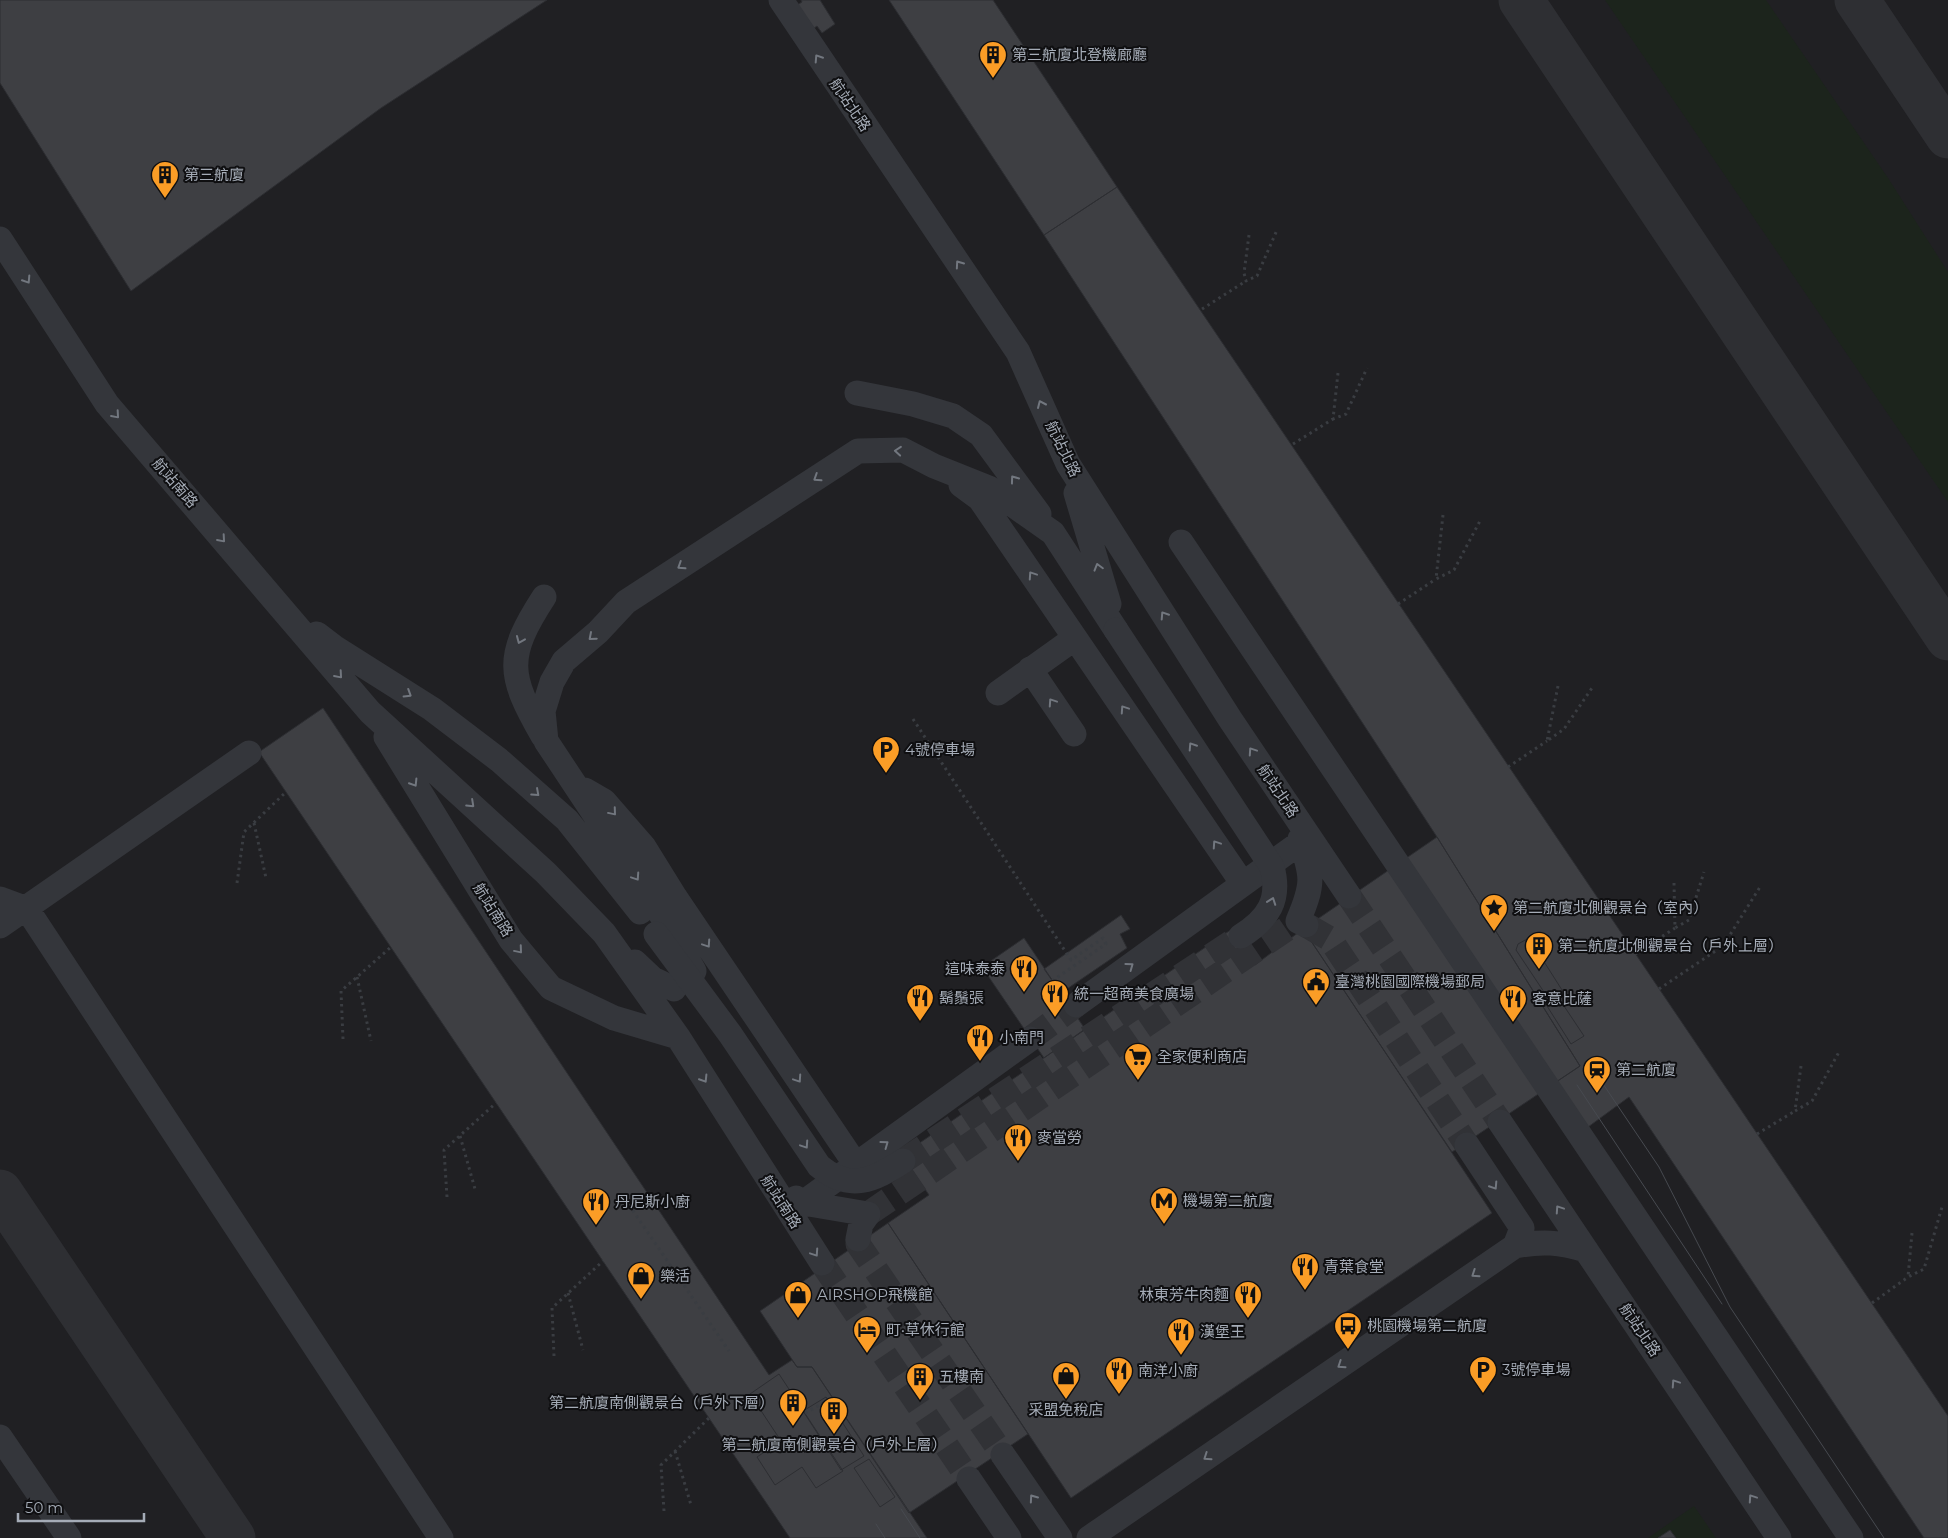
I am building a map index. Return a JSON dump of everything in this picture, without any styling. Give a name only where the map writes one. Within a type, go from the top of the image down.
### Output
[{"type":"street","name":"航站北路","points":[[781,0],[1018,352],[1068,464],[1230,719],[1349,896]]},
{"type":"street","name":"航站南路","points":[[0,239],[107,404],[370,712],[546,873],[604,933],[678,1037],[759,1168],[822,1263]]},
{"type":"street","points":[[857,393],[913,404],[953,416],[981,435],[1053,532],[1272,867],[1276,882],[1275,898],[1267,913],[1255,928],[1241,936]]},
{"type":"street","points":[[546,741],[543,711],[552,682],[564,662],[598,632],[626,602],[858,451],[903,450],[934,466],[989,488],[1053,532]]},
{"type":"street","points":[[1068,464],[1116,630]]},
{"type":"street","points":[[934,466],[980,499],[1243,884]]},
{"type":"street","points":[[1181,542],[1851,1538]]},
{"type":"street","points":[[270,594],[334,647],[432,709],[499,760],[567,820],[623,889],[661,928]]},
{"type":"street","points":[[544,597],[527,623],[516,649],[515,673],[526,706],[661,928],[819,1166],[829,1174],[845,1180],[862,1180],[879,1176],[903,1161]]},
{"type":"street","points":[[998,693],[1075,638]]},
{"type":"street","points":[[1030,669],[1074,734]]},
{"type":"street","name":"航站南路","points":[[370,712],[511,940],[551,988],[614,1018],[678,1037]]},
{"type":"street","points":[[0,926],[27,909],[249,752]]},
{"type":"street","points":[[574,784],[604,801],[644,847],[675,897],[856,1165]]},
{"type":"street","points":[[1289,806],[1311,870],[1308,897],[1302,923]]},
{"type":"street","points":[[1076,1005],[1301,842]]},
{"type":"street","points":[[0,899],[27,909],[441,1538]]},
{"type":"street","points":[[604,933],[653,979],[674,989]]},
{"type":"street","points":[[803,1203],[1030,1039]]},
{"type":"street","name":"航站北路","points":[[1500,1122],[1779,1538]]},
{"type":"street","points":[[1467,1145],[1522,1228],[1515,1246]]},
{"type":"street","points":[[759,1168],[803,1203],[868,1214],[861,1224],[858,1239]]},
{"type":"street","points":[[1089,1538],[1515,1246],[1542,1241],[1568,1244],[1586,1250]]},
{"type":"street","points":[[0,1436],[69,1538]]},
{"type":"street","points":[[1003,1455],[1060,1538]]},
{"type":"street","points":[[969,1479],[1009,1538]]},
{"type":"path","points":[[1202,309],[1246,280],[1257,276],[1278,230]]},
{"type":"path","points":[[1246,280],[1244,272],[1249,235]]},
{"type":"path","points":[[1293,444],[1333,419],[1346,414],[1367,368]]},
{"type":"path","points":[[1333,419],[1338,373]]},
{"type":"path","points":[[1436,579],[1444,515]]},
{"type":"path","points":[[1398,604],[1436,579],[1454,570],[1481,519]]},
{"type":"path","points":[[1547,741],[1558,686]]},
{"type":"path","points":[[1508,767],[1564,730],[1592,688]]},
{"type":"path","points":[[913,719],[1071,960],[1103,938],[1106,944],[1052,981]]},
{"type":"path","points":[[237,883],[244,832],[286,792]]},
{"type":"path","points":[[254,823],[266,878]]},
{"type":"path","points":[[1635,954],[1688,920],[1704,872]]},
{"type":"path","points":[[1674,882],[1675,928]]},
{"type":"path","points":[[1659,989],[1723,946],[1760,887]]},
{"type":"path","points":[[343,1039],[341,991],[391,947]]},
{"type":"path","points":[[357,977],[371,1042]]},
{"type":"path","points":[[1757,1134],[1812,1101],[1839,1052]]},
{"type":"path","points":[[1795,1111],[1801,1066]]},
{"type":"path","points":[[447,1197],[444,1150],[496,1103]]},
{"type":"path","points":[[460,1136],[476,1189]]},
{"type":"path","points":[[629,1205],[729,1351]]},
{"type":"path","points":[[1872,1303],[1908,1276],[1924,1269],[1942,1206]]},
{"type":"path","points":[[1908,1276],[1912,1233]]},
{"type":"path","points":[[554,1356],[552,1308],[603,1262]]},
{"type":"path","points":[[568,1293],[582,1350]]},
{"type":"path","points":[[805,1413],[823,1403]]},
{"type":"path","points":[[664,1511],[661,1465],[709,1418]]},
{"type":"path","points":[[675,1450],[691,1505]]},
{"type":"shaded area","points":[[0,0],[1948,0],[1948,1538],[0,1538]]},
{"type":"shaded area","points":[[1605,0],[1766,0],[1888,178],[1948,272],[1948,502]]},
{"type":"shaded area","points":[[1694,1506],[1716,1538],[1648,1538]]},
{"type":"building","name":"第三航廈","points":[[0,0],[547,0],[381,108],[131,291],[0,83]]},
{"type":"building","points":[[801,0],[820,0],[835,24],[822,33],[817,26],[810,31],[794,7],[802,2]]},
{"type":"building","name":"第三航廈北登機廊廳","points":[[889,0],[993,0],[1117,187],[1044,235]]},
{"type":"building","points":[[1117,187],[1948,1416],[1948,1538],[1924,1538],[1629,1097],[1584,1130],[1553,1084],[1580,1066],[1437,837],[1044,235]]},
{"type":"building","points":[[323,708],[769,1375],[792,1360],[797,1367],[812,1367],[927,1538],[790,1538],[259,752]]},
{"type":"building","points":[[1437,837],[1580,1066],[1452,1152],[1303,929]]},
{"type":"building","points":[[1121,915],[1130,929],[1120,934],[1127,948],[1061,993],[1044,969]]},
{"type":"building","points":[[1232,929],[1255,965],[1303,929],[1492,1213],[1071,1498],[888,1223],[929,1195],[902,1155]]},
{"type":"building","points":[[1024,938],[1085,1029],[1044,1058],[982,967]]},
{"type":"building","name":"第二航廈北側觀景台（戶外上層）","points":[[1529,938],[1562,990],[1548,998],[1516,950],[1518,944]]},
{"type":"building","points":[[1560,1000],[1584,1036],[1571,1044],[1547,1006]]},
{"type":"building","name":"五樓南","points":[[888,1223],[1028,1434],[909,1513],[812,1367],[797,1367],[760,1311]]},
{"type":"building","name":"第二航廈南側觀景台（戶外下層）","points":[[779,1374],[843,1471],[816,1488],[802,1467],[775,1485],[757,1457],[781,1441],[750,1394]]},
{"type":"building","name":"第二航廈南側觀景台（戶外上層）","points":[[826,1397],[864,1456],[841,1470],[803,1411]]},
{"type":"building","points":[[869,1459],[895,1497],[880,1507],[854,1468]]},
{"type":"building","points":[[1670,1530],[1676,1538],[1658,1538]]},
{"type":"taxiway","points":[[1521,0],[1948,638]]},
{"type":"taxiway","points":[[1857,0],[1948,136]]},
{"type":"taxiway","points":[[0,1192],[233,1538]]},
{"type":"tunnel","points":[[1349,896],[1500,1122]]},
{"type":"tunnel","points":[[868,1214],[1298,921]]},
{"type":"tunnel","points":[[1306,925],[1330,939],[1467,1145]]},
{"type":"tunnel","points":[[903,1161],[1241,936]]},
{"type":"tunnel","points":[[1030,1039],[1076,1005]]},
{"type":"tunnel","points":[[858,1239],[858,1244],[1003,1455]]},
{"type":"tunnel","points":[[822,1263],[969,1479]]},
{"type":"tram line","points":[[1595,1072],[1659,1167],[1730,1307],[1884,1538]]},
{"type":"tram line","points":[[1577,1085],[1722,1304]]},
{"type":"tram line","points":[[901,1509],[920,1538]]},
{"type":"tram line","points":[[876,1524],[885,1538]]},
{"type":"place","name":"第三航廈北登機廊廳","points":[[993,79]]},
{"type":"place","name":"第三航廈","points":[[165,199]]},
{"type":"place","name":"4號停車場","points":[[886,774]]},
{"type":"place","name":"第二航廈北側觀景台（室內）","points":[[1494,932]]},
{"type":"place","name":"第二航廈北側觀景台（戶外上層）","points":[[1539,970]]},
{"type":"place","name":"這味泰泰","points":[[1024,993]]},
{"type":"place","name":"臺灣桃園國際機場郵局","points":[[1316,1006]]},
{"type":"place","name":"統一超商美食廣場","points":[[1055,1018]]},
{"type":"place","name":"鬍鬚張","points":[[920,1022]]},
{"type":"place","name":"客意比薩","points":[[1513,1023]]},
{"type":"place","name":"小南門","points":[[980,1062]]},
{"type":"place","name":"全家便利商店","points":[[1138,1081]]},
{"type":"place","name":"第二航廈","points":[[1597,1094]]},
{"type":"place","name":"麥當勞","points":[[1018,1162]]},
{"type":"place","name":"機場第二航廈","points":[[1164,1225]]},
{"type":"place","name":"丹尼斯小廚","points":[[596,1226]]},
{"type":"place","name":"青葉食堂","points":[[1305,1291]]},
{"type":"place","name":"樂活","points":[[641,1300]]},
{"type":"place","name":"AIRSHOP飛機館","points":[[798,1319]]},
{"type":"place","name":"林東芳牛肉麵","points":[[1248,1319]]},
{"type":"place","name":"桃園機場第二航廈","points":[[1348,1350]]},
{"type":"place","name":"町·草休行館","points":[[867,1354]]},
{"type":"place","name":"漢堡王","points":[[1181,1356]]},
{"type":"place","name":"3號停車場","points":[[1483,1394]]},
{"type":"place","name":"南洋小廚","points":[[1119,1395]]},
{"type":"place","name":"采盟免稅店","points":[[1066,1400]]},
{"type":"place","name":"五樓南","points":[[920,1401]]},
{"type":"place","name":"第二航廈南側觀景台（戶外下層）","points":[[793,1427]]},
{"type":"place","name":"第二航廈南側觀景台（戶外上層）","points":[[834,1435]]}]
